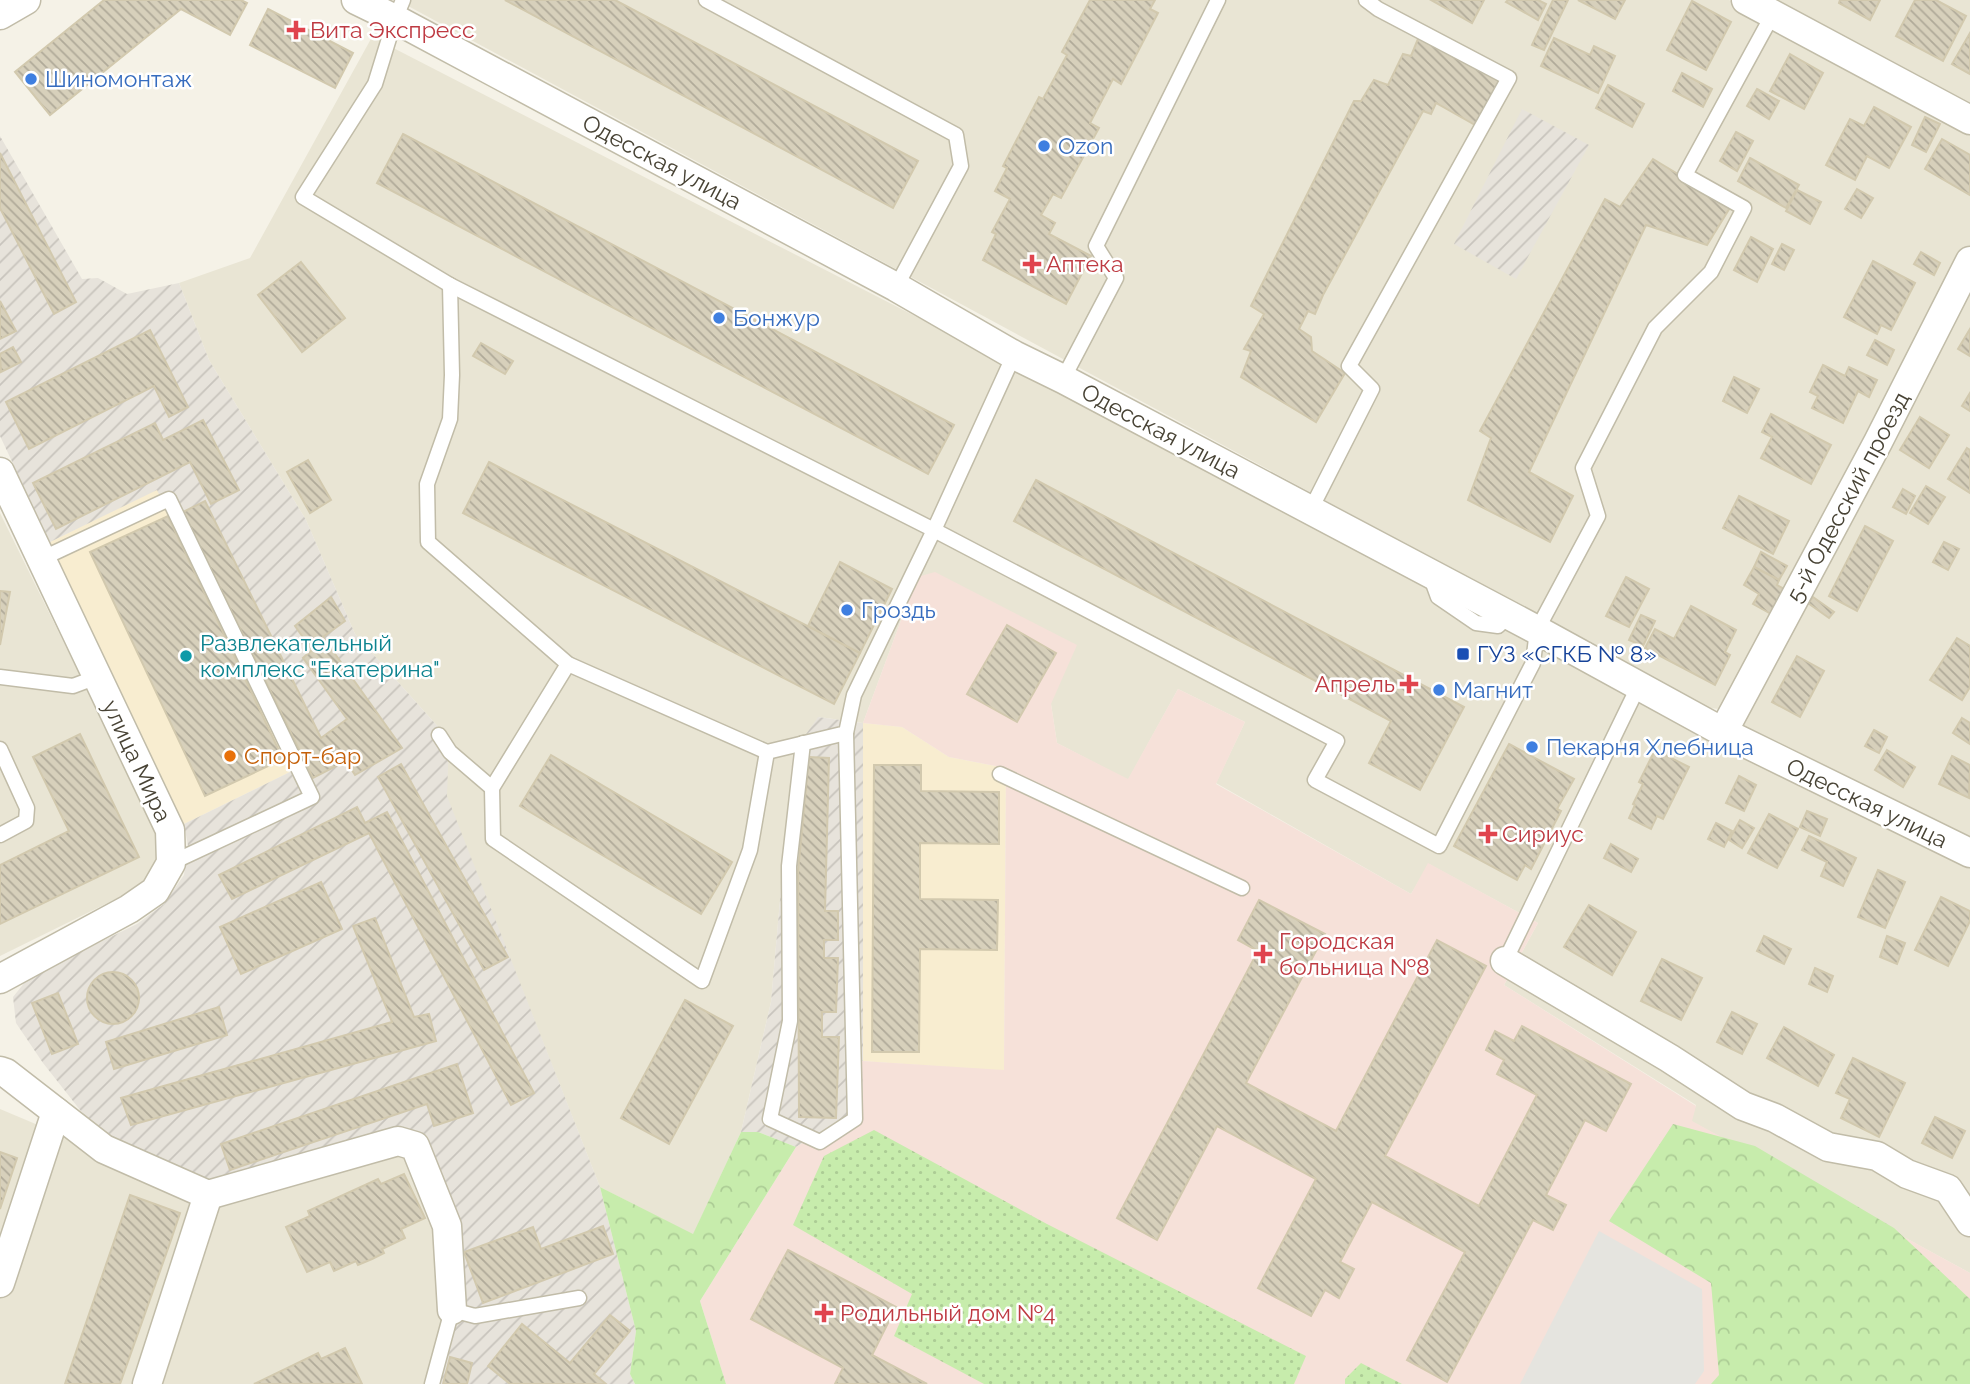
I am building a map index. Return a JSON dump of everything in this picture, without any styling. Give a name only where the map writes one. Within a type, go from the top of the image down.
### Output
[{"type":"street","points":[[0,15],[26,0]]},
{"type":"street","name":"Одесская улица","points":[[356,0],[399,9],[1014,355],[1509,615],[1723,732],[1970,853]]},
{"type":"street","points":[[1746,0],[1970,120]]},
{"type":"street","name":"5-й Одесский проезд","points":[[1723,732],[1878,442],[1970,261]]},
{"type":"street","name":"улица Мира","points":[[0,472],[170,830],[170,863]]},
{"type":"street","points":[[0,979],[129,909],[155,891],[170,863]]},
{"type":"street","points":[[1505,961],[1669,1058],[1743,1106],[1775,1118],[1828,1147],[1877,1156],[1907,1174],[1948,1189],[1970,1222]]},
{"type":"street","points":[[0,1071],[104,1149],[208,1195],[398,1141],[415,1146],[447,1226],[452,1310]]},
{"type":"street","points":[[0,1283],[55,1112]]},
{"type":"street","points":[[147,1384],[208,1195]]},
{"type":"lane","points":[[706,0],[956,135],[961,166],[896,287]]},
{"type":"lane","points":[[1063,379],[1116,278],[1096,246],[1218,0]]},
{"type":"lane","points":[[1310,511],[1372,389],[1349,366],[1509,78],[1378,9],[1366,0]]},
{"type":"lane","points":[[399,9],[375,84],[303,197],[450,285],[934,530],[1337,741],[1315,780],[1439,846],[1533,663],[1537,630],[1598,516],[1583,468],[1655,327],[1711,272],[1744,208],[1685,175],[1773,14]]},
{"type":"lane","points":[[450,285],[450,419],[427,484],[428,542],[568,664],[767,752],[846,733]]},
{"type":"lane","points":[[803,743],[789,866],[790,1021],[770,1119],[820,1142],[855,1118],[846,733],[854,695],[934,530],[1014,355]]},
{"type":"lane","points":[[41,559],[169,499],[312,797],[170,863]]},
{"type":"lane","points":[[568,664],[492,788],[493,839],[702,981],[750,850],[767,752]]},
{"type":"lane","points":[[0,677],[73,686],[97,677]]},
{"type":"lane","points":[[1505,961],[1639,685]]},
{"type":"lane","points":[[439,736],[450,752],[492,788]]},
{"type":"lane","points":[[0,749],[27,808],[26,821],[0,835]]},
{"type":"lane","points":[[1000,774],[1242,888]]},
{"type":"lane","points":[[432,1384],[452,1310],[475,1315],[579,1298]]},
{"type":"shaded area","points":[[397,0],[1729,0],[1970,128],[1970,250],[1731,702],[1719,709],[1702,707],[1564,629]]},
{"type":"shaded area","points":[[1761,0],[1970,0],[1970,111]]},
{"type":"shaded area","points":[[372,37],[987,353],[1669,717],[1970,861],[1970,1273],[1691,1121],[1696,1105],[1504,985],[1538,923],[1429,864],[1411,894],[1216,783],[1245,722],[1178,689],[1128,780],[1057,743],[1051,704],[917,577],[863,723],[819,717],[793,753],[771,1002],[741,1132],[693,1235],[600,1187],[446,796],[449,739],[355,634],[306,520],[209,360],[179,283],[250,258]]},
{"type":"shaded area","points":[[1522,109],[1589,145],[1516,279],[1454,244]]},
{"type":"shaded area","points":[[0,136],[82,279],[98,278],[127,294],[179,283],[209,360],[306,520],[355,634],[449,739],[447,796],[600,1187],[636,1331],[630,1374],[635,1384],[432,1384],[460,1247],[460,1219],[414,1134],[220,1182],[137,1156],[84,1115],[16,1023],[13,997],[29,977],[137,924],[164,904],[184,875],[188,846],[184,824],[294,770],[157,490],[50,542],[0,436]]},
{"type":"shaded area","points":[[1970,279],[1970,846],[1744,732],[1740,715]]},
{"type":"shaded area","name":"Развлекательный комплекс \"Екатерина\"","points":[[157,489],[294,770],[184,824],[50,542]]},
{"type":"shaded area","points":[[0,513],[159,836],[159,853],[142,886],[0,956]]},
{"type":"shaded area","name":"Городская больница №8","points":[[935,572],[1077,645],[1051,704],[1057,743],[1128,779],[1178,689],[1245,722],[1216,784],[1411,894],[1428,863],[1538,923],[1504,985],[1696,1106],[1692,1121],[1970,1273],[1970,1384],[726,1384],[700,1301],[796,1147],[863,1109],[862,1061],[1004,1070],[1006,768],[949,757],[902,727],[863,723],[917,577]]},
{"type":"shaded area","points":[[818,717],[863,723],[863,1109],[796,1147],[758,1132],[741,1132],[771,1002],[793,753]]},
{"type":"shaded area","points":[[863,723],[902,727],[949,757],[1006,768],[1004,1071],[862,1061]]},
{"type":"shaded area","points":[[0,1109],[38,1125],[220,1182],[414,1134],[460,1219],[460,1247],[432,1384],[0,1384]]},
{"type":"shaded area","points":[[1599,1231],[1702,1289],[1704,1371],[1695,1384],[1520,1384]]},
{"type":"green space","points":[[1673,1124],[1755,1146],[1894,1228],[1970,1299],[1970,1384],[1711,1384],[1719,1375],[1711,1283],[1609,1221]]},
{"type":"green space","points":[[874,1130],[1047,1224],[1306,1356],[1294,1384],[984,1384],[894,1336],[912,1294],[793,1225],[824,1156]]},
{"type":"green space","points":[[741,1132],[758,1132],[796,1147],[700,1301],[726,1384],[635,1384],[630,1374],[636,1331],[600,1187],[693,1234]]},
{"type":"green space","points":[[1361,1363],[1402,1384],[1345,1384],[1345,1379]]},
{"type":"building","points":[[104,0],[241,0],[247,3],[230,35],[181,9],[50,115],[15,72]]},
{"type":"building","points":[[505,0],[615,0],[918,161],[893,208]]},
{"type":"building","points":[[1090,0],[1155,0],[1150,9],[1158,13],[1121,84],[1113,79],[1090,123],[1099,128],[1061,198],[1053,194],[1041,215],[1055,223],[1049,234],[1091,256],[1066,304],[983,260],[996,234],[992,232],[1010,199],[995,191],[1007,168],[1003,166],[1039,97],[1043,99],[1067,55],[1062,52]]},
{"type":"building","points":[[1431,0],[1484,0],[1472,23]]},
{"type":"building","points":[[1538,0],[1546,4],[1538,20],[1506,2]]},
{"type":"building","points":[[1553,0],[1568,0],[1544,50],[1532,45]]},
{"type":"building","points":[[1578,0],[1625,0],[1615,19]]},
{"type":"building","points":[[1840,0],[1880,0],[1870,20],[1839,3]]},
{"type":"building","points":[[1915,0],[1936,0],[1966,16],[1943,61],[1896,36]]},
{"type":"building","points":[[1692,1],[1731,22],[1706,70],[1667,50]]},
{"type":"building","points":[[268,9],[353,53],[335,88],[250,45]]},
{"type":"building","points":[[1970,33],[1970,74],[1952,64]]},
{"type":"building","points":[[1420,34],[1502,79],[1475,125],[1436,103],[1431,114],[1423,111],[1315,314],[1308,311],[1299,329],[1311,337],[1312,351],[1345,373],[1316,422],[1241,377],[1251,351],[1244,349],[1264,314],[1251,306],[1354,101],[1361,101],[1374,80],[1388,85],[1403,54],[1411,56]]},
{"type":"building","points":[[1554,38],[1590,55],[1594,46],[1615,56],[1598,93],[1541,66]]},
{"type":"building","points":[[1790,54],[1823,73],[1804,109],[1770,91]]},
{"type":"building","points":[[1682,73],[1712,89],[1703,107],[1673,91]]},
{"type":"building","points":[[1608,85],[1644,104],[1632,127],[1596,108]]},
{"type":"building","points":[[1757,89],[1779,101],[1769,119],[1747,106]]},
{"type":"building","points":[[1874,107],[1911,127],[1889,168],[1867,156],[1855,180],[1826,165],[1850,119],[1864,126]]},
{"type":"building","points":[[1925,117],[1940,124],[1926,152],[1912,145]]},
{"type":"building","points":[[1736,132],[1753,141],[1737,171],[1720,161]]},
{"type":"building","points":[[403,134],[954,425],[928,474],[377,183]]},
{"type":"building","points":[[1942,139],[1970,155],[1970,195],[1925,169]]},
{"type":"building","points":[[0,153],[76,302],[54,314],[0,208]]},
{"type":"building","points":[[1750,158],[1799,185],[1786,208],[1738,181]]},
{"type":"building","points":[[1653,159],[1731,206],[1707,245],[1646,225],[1529,472],[1573,496],[1550,542],[1468,500],[1491,438],[1480,431],[1605,199],[1620,207]]},
{"type":"building","points":[[1857,189],[1873,198],[1861,218],[1845,209]]},
{"type":"building","points":[[1797,190],[1821,202],[1810,224],[1786,211]]},
{"type":"building","points":[[1751,237],[1773,249],[1757,282],[1734,270]]},
{"type":"building","points":[[1782,244],[1794,250],[1784,270],[1772,264]]},
{"type":"building","points":[[1921,252],[1940,263],[1934,275],[1914,264]]},
{"type":"building","points":[[1873,261],[1915,283],[1891,330],[1881,325],[1877,334],[1844,317]]},
{"type":"building","points":[[301,262],[345,318],[302,352],[258,295]]},
{"type":"building","points":[[0,301],[16,331],[0,339]]},
{"type":"building","points":[[1970,329],[1970,356],[1958,349]]},
{"type":"building","points":[[150,330],[188,407],[169,417],[154,386],[29,449],[6,402]]},
{"type":"building","points":[[1875,340],[1894,350],[1887,365],[1867,355]]},
{"type":"building","points":[[481,343],[513,361],[505,374],[473,356]]},
{"type":"building","points":[[13,347],[21,362],[1,372],[0,354]]},
{"type":"building","points":[[1823,365],[1845,376],[1849,367],[1877,380],[1869,397],[1858,391],[1843,423],[1812,408],[1818,396],[1810,392]]},
{"type":"building","points":[[1734,377],[1759,389],[1747,413],[1723,401]]},
{"type":"building","points":[[1970,393],[1970,411],[1962,406]]},
{"type":"building","points":[[1771,414],[1831,445],[1811,484],[1761,458],[1772,437],[1762,432]]},
{"type":"building","points":[[1920,417],[1949,435],[1929,468],[1900,450]]},
{"type":"building","points":[[203,420],[239,490],[211,504],[190,462],[56,529],[33,483],[155,423],[163,440]]},
{"type":"building","points":[[1967,448],[1970,450],[1970,493],[1948,479]]},
{"type":"building","points":[[308,460],[331,500],[310,513],[287,472]]},
{"type":"building","points":[[489,462],[860,653],[834,704],[463,513]]},
{"type":"building","points":[[1036,480],[1464,707],[1420,790],[1369,763],[1391,721],[1014,521]]},
{"type":"building","points":[[1926,486],[1945,497],[1928,524],[1910,513]]},
{"type":"building","points":[[1903,489],[1915,496],[1906,514],[1893,507]]},
{"type":"building","points":[[1739,496],[1789,521],[1773,554],[1723,528]]},
{"type":"building","points":[[205,501],[321,738],[347,719],[303,658],[312,650],[295,626],[331,597],[345,621],[323,637],[402,748],[355,775],[346,761],[313,778],[183,512]]},
{"type":"building","name":"Развлекательный комплекс \"Екатерина\"","points":[[168,516],[283,759],[205,796],[90,552]]},
{"type":"building","points":[[1865,526],[1893,541],[1857,611],[1829,596]]},
{"type":"building","points":[[1944,542],[1959,549],[1948,570],[1933,562]]},
{"type":"building","points":[[1761,552],[1787,566],[1779,580],[1754,567]]},
{"type":"building","points":[[840,562],[892,589],[860,653],[808,626]]},
{"type":"building","points":[[1754,567],[1779,580],[1777,585],[1784,589],[1771,614],[1753,604],[1759,594],[1744,585]]},
{"type":"building","points":[[1626,577],[1649,589],[1629,627],[1606,616]]},
{"type":"building","points":[[0,591],[10,592],[0,645]]},
{"type":"building","points":[[1813,597],[1834,612],[1829,618],[1808,603]]},
{"type":"building","points":[[1691,606],[1736,630],[1725,652],[1730,655],[1715,685],[1645,648],[1655,629],[1674,639]]},
{"type":"building","points":[[1641,615],[1655,621],[1643,646],[1629,640]]},
{"type":"building","points":[[1007,625],[1056,653],[1017,722],[967,694]]},
{"type":"building","points":[[1957,638],[1970,646],[1970,687],[1962,700],[1930,680]]},
{"type":"building","points":[[1797,656],[1824,671],[1800,717],[1772,702]]},
{"type":"building","points":[[1962,718],[1970,723],[1970,744],[1953,733]]},
{"type":"building","points":[[1874,730],[1887,737],[1879,753],[1865,746]]},
{"type":"building","points":[[80,734],[139,857],[0,924],[0,865],[69,831],[33,757]]},
{"type":"building","points":[[1509,744],[1574,779],[1557,809],[1561,811],[1531,869],[1525,865],[1517,880],[1454,846]]},
{"type":"building","points":[[1655,750],[1689,767],[1663,819],[1657,816],[1651,829],[1629,818],[1643,784],[1639,782]]},
{"type":"building","points":[[1887,750],[1915,767],[1903,787],[1875,770]]},
{"type":"building","points":[[551,755],[732,862],[701,914],[520,806]]},
{"type":"building","points":[[1952,756],[1970,765],[1969,798],[1939,784]]},
{"type":"building","points":[[809,757],[829,758],[825,911],[838,911],[838,940],[824,940],[824,958],[838,958],[836,1012],[822,1012],[822,1037],[839,1037],[836,1118],[799,1117],[798,871]]},
{"type":"building","points":[[401,764],[508,957],[484,970],[378,777]]},
{"type":"building","points":[[874,765],[921,765],[921,791],[999,792],[999,844],[920,843],[920,899],[998,900],[997,950],[920,949],[919,1052],[872,1052]]},
{"type":"building","points":[[1739,776],[1756,785],[1744,811],[1726,803]]},
{"type":"building","points":[[357,807],[365,823],[387,812],[534,1093],[511,1105],[369,833],[232,899],[219,875]]},
{"type":"building","points":[[1807,811],[1827,819],[1820,836],[1800,827]]},
{"type":"building","points":[[1769,814],[1798,829],[1777,868],[1748,853]]},
{"type":"building","points":[[1740,820],[1754,828],[1742,848],[1729,840]]},
{"type":"building","points":[[1716,823],[1732,831],[1724,847],[1708,839]]},
{"type":"building","points":[[1809,836],[1856,858],[1843,886],[1821,876],[1827,862],[1802,850]]},
{"type":"building","points":[[1611,844],[1638,859],[1631,872],[1604,858]]},
{"type":"building","points":[[1878,870],[1905,882],[1885,928],[1858,917]]},
{"type":"building","points":[[321,882],[342,929],[241,974],[220,927]]},
{"type":"building","points":[[1941,897],[1970,911],[1970,921],[1948,966],[1915,950]]},
{"type":"building","points":[[1259,900],[1325,934],[1246,1083],[1336,1131],[1437,940],[1486,966],[1385,1156],[1479,1206],[1537,1095],[1497,1074],[1504,1060],[1486,1050],[1495,1031],[1514,1041],[1522,1026],[1631,1084],[1606,1131],[1585,1120],[1546,1195],[1566,1205],[1553,1230],[1533,1220],[1447,1382],[1407,1360],[1465,1252],[1372,1202],[1340,1262],[1354,1269],[1339,1298],[1325,1290],[1311,1316],[1258,1288],[1316,1179],[1217,1126],[1157,1240],[1117,1218],[1258,951],[1238,940]]},
{"type":"building","points":[[1589,905],[1636,932],[1612,975],[1564,947]]},
{"type":"building","points":[[375,918],[414,1017],[429,1014],[436,1041],[131,1125],[121,1098],[392,1022],[353,926]]},
{"type":"building","points":[[1764,936],[1791,949],[1784,964],[1757,951]]},
{"type":"building","points":[[1887,936],[1905,943],[1897,964],[1880,957]]},
{"type":"building","points":[[1662,959],[1702,978],[1681,1020],[1641,1001]]},
{"type":"building","points":[[1815,968],[1833,976],[1827,992],[1809,984]]},
{"type":"building","points":[[113,972],[123,974],[131,980],[137,988],[137,1008],[131,1016],[123,1022],[113,1024],[103,1022],[95,1016],[89,1008],[87,998],[89,988],[95,980],[103,974]]},
{"type":"building","points":[[58,993],[78,1044],[52,1054],[32,1003]]},
{"type":"building","points":[[685,1000],[733,1026],[669,1144],[621,1118]]},
{"type":"building","points":[[219,1007],[227,1035],[114,1069],[106,1042]]},
{"type":"building","points":[[1732,1012],[1757,1024],[1742,1054],[1717,1042]]},
{"type":"building","points":[[1784,1027],[1834,1055],[1818,1086],[1767,1058]]},
{"type":"building","points":[[1853,1058],[1905,1083],[1879,1137],[1841,1118],[1850,1099],[1836,1093]]},
{"type":"building","points":[[457,1064],[473,1113],[434,1126],[427,1104],[230,1170],[221,1144]]},
{"type":"building","points":[[1935,1117],[1965,1131],[1952,1158],[1922,1143]]},
{"type":"building","points":[[0,1152],[17,1158],[0,1209]]},
{"type":"building","points":[[404,1174],[425,1218],[401,1229],[405,1238],[382,1249],[384,1253],[372,1259],[358,1265],[356,1261],[334,1271],[330,1262],[307,1272],[286,1227],[310,1216],[308,1211],[378,1179],[381,1184]]},
{"type":"building","points":[[130,1195],[180,1213],[171,1240],[120,1384],[65,1384]]},
{"type":"building","points":[[603,1226],[613,1254],[483,1303],[464,1252],[533,1227],[541,1249]]},
{"type":"building","name":"Родильный дом №4","points":[[788,1250],[896,1307],[872,1355],[927,1384],[835,1384],[843,1368],[751,1319]]},
{"type":"building","points":[[610,1315],[630,1331],[594,1374],[606,1384],[510,1384],[488,1366],[522,1324],[570,1363]]},
{"type":"building","points":[[345,1348],[362,1384],[254,1384],[318,1353],[321,1359]]},
{"type":"building","points":[[450,1357],[472,1363],[467,1384],[443,1384]]},
{"type":"place","name":"Вита Экспресс","points":[[296,30]]},
{"type":"place","name":"Шиномонтаж","points":[[31,79]]},
{"type":"place","name":"Ozon","points":[[1044,146]]},
{"type":"place","name":"Аптека","points":[[1032,264]]},
{"type":"place","name":"Бонжур","points":[[719,318]]},
{"type":"place","name":"Гроздь","points":[[847,610]]},
{"type":"place","name":"ГУЗ «СГКБ № 8»","points":[[1463,654]]},
{"type":"place","name":"Развлекательный комплекс \"Екатерина\"","points":[[186,656]]},
{"type":"place","name":"Апрель","points":[[1409,684]]},
{"type":"place","name":"Магнит","points":[[1439,690]]},
{"type":"place","name":"Пекарня Хлебница","points":[[1532,747]]},
{"type":"place","name":"Спорт-бар","points":[[230,756]]},
{"type":"place","name":"Сириус","points":[[1488,834]]},
{"type":"place","name":"Городская больница №8","points":[[1263,954]]},
{"type":"place","name":"Родильный дом №4","points":[[824,1313]]}]
